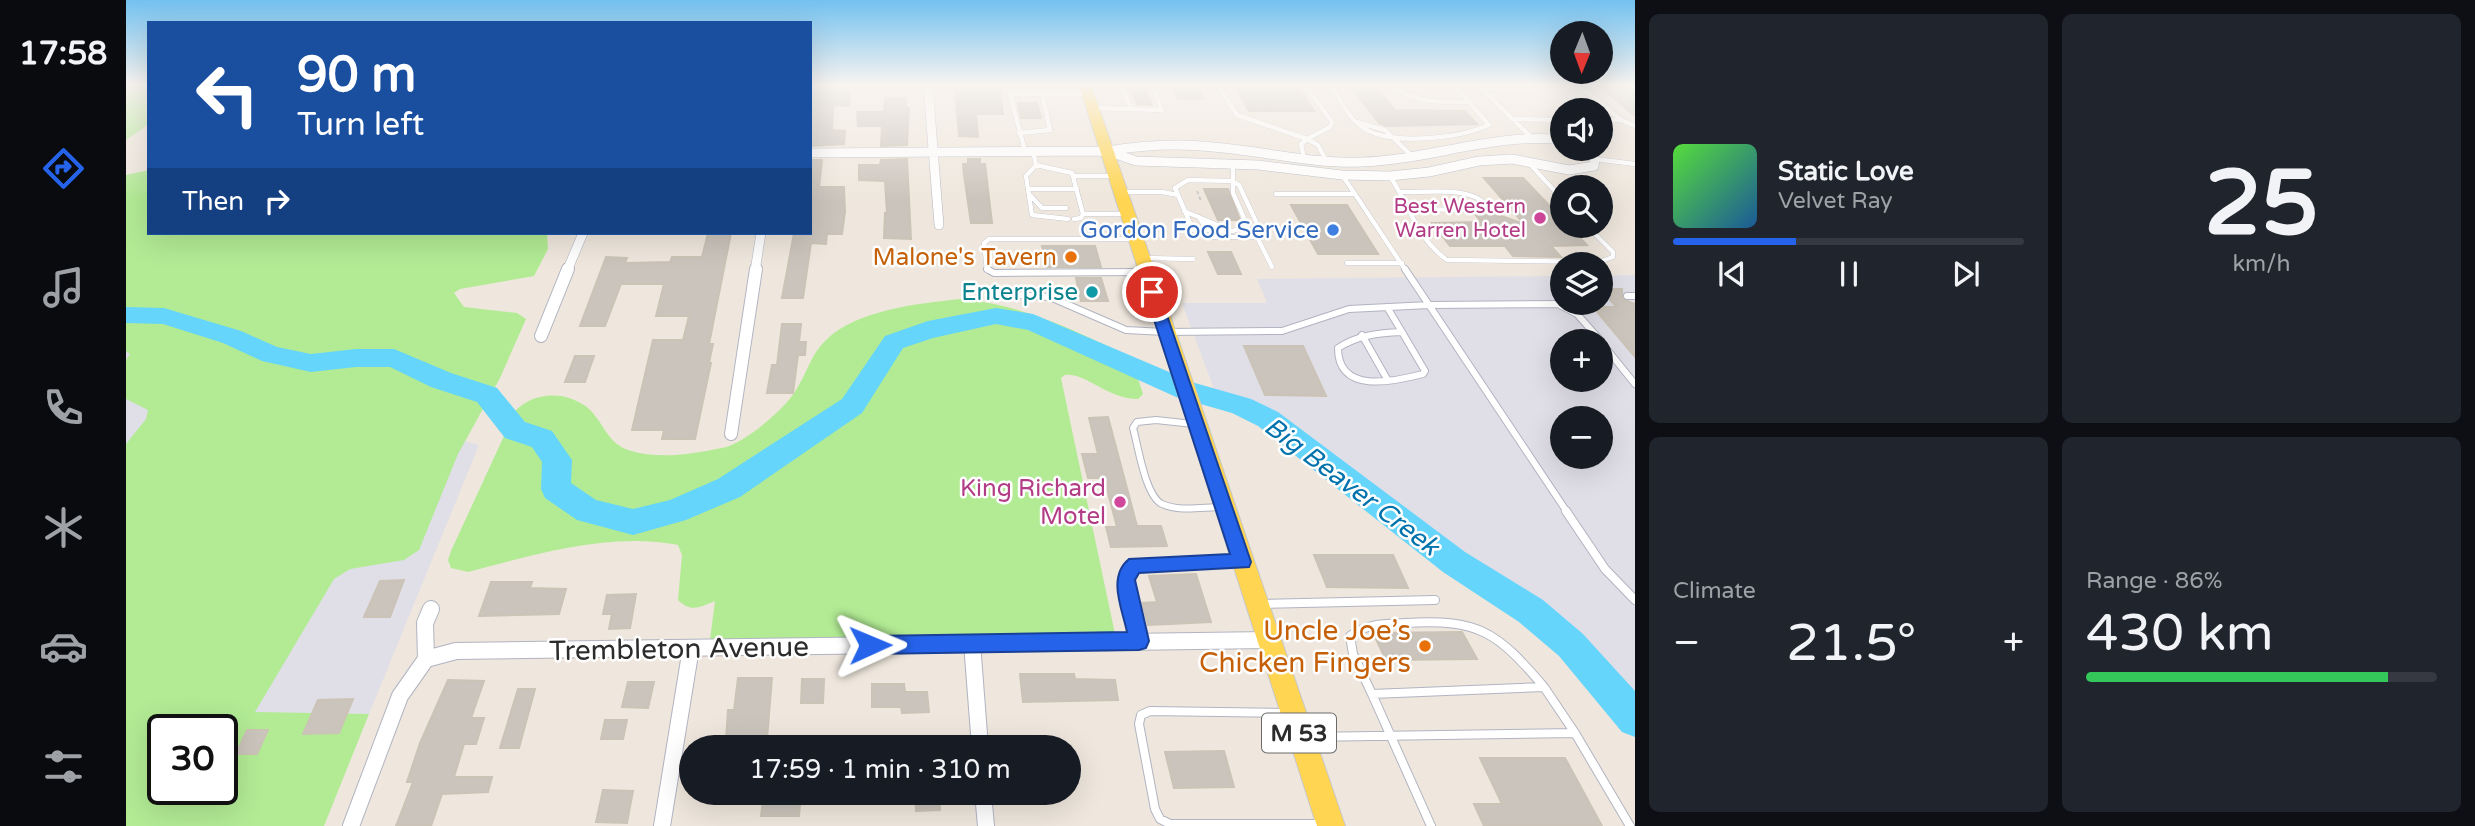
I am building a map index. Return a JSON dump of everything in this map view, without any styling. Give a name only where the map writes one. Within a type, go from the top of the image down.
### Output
[{"type":"main road","name":"M 53","points":[[1098,124],[1194,421],[1330,825]]},
{"type":"street","points":[[931,124],[939,225]]},
{"type":"street","points":[[812,153],[1107,151],[1132,145],[1212,147],[1327,162],[1392,162],[1469,146],[1531,137],[1550,139]]},
{"type":"street","points":[[1212,147],[1219,162]]},
{"type":"street","points":[[1107,151],[1136,161],[1219,162],[1342,175],[1390,176],[1433,171],[1479,161],[1512,159],[1569,170],[1594,166],[1595,161]]},
{"type":"street","points":[[1414,159],[1433,171]]},
{"type":"street","points":[[1327,162],[1342,175]]},
{"type":"street","points":[[541,336],[582,235]]},
{"type":"street","points":[[731,434],[761,235]]},
{"type":"street","points":[[351,826],[400,696],[426,659],[425,623],[431,609]]},
{"type":"street","name":"Trembleton Avenue","points":[[426,659],[456,651],[1269,640]]},
{"type":"street","points":[[972,643],[979,735]]},
{"type":"street","points":[[662,826],[691,648]]},
{"type":"street","points":[[985,805],[986,826]]},
{"type":"lane","points":[[1017,124],[1036,165]]},
{"type":"lane","points":[[1019,133],[1040,133],[1049,130],[1048,124]]},
{"type":"lane","points":[[1262,124],[1318,145],[1327,162]]},
{"type":"lane","points":[[1304,158],[1301,144],[1331,124]]},
{"type":"lane","points":[[1362,124],[1385,130],[1414,159]]},
{"type":"lane","points":[[1392,136],[1452,136],[1480,131],[1489,124]]},
{"type":"lane","points":[[1516,124],[1531,137]]},
{"type":"lane","points":[[1611,161],[1635,164]]},
{"type":"lane","points":[[1216,180],[1220,173],[1219,162]]},
{"type":"lane","points":[[1528,162],[1550,186]]},
{"type":"lane","points":[[1184,211],[1199,218],[1207,230],[1232,231],[1248,227],[1233,193],[1233,163]]},
{"type":"lane","points":[[1036,165],[1067,170],[1073,176],[1082,211],[1081,218],[1036,217],[1030,210],[1031,196],[1026,176],[1036,165]]},
{"type":"lane","points":[[1342,175],[1605,569],[1635,600]]},
{"type":"lane","points":[[1073,176],[1115,176]]},
{"type":"lane","points":[[1390,176],[1402,192],[1414,223],[1438,255],[1456,262],[1599,262],[1613,257],[1613,252],[1599,238]]},
{"type":"lane","points":[[1257,237],[1201,235],[1191,228],[1176,186],[1184,181],[1216,180],[1232,181],[1239,185],[1260,230],[1257,237],[1272,267]]},
{"type":"lane","points":[[1029,189],[1077,189]]},
{"type":"lane","points":[[1120,192],[1162,192],[1178,195]]},
{"type":"lane","points":[[1402,192],[1472,194],[1487,204],[1488,207],[1482,209]]},
{"type":"lane","points":[[1276,194],[1355,194]]},
{"type":"lane","points":[[1031,196],[1042,208],[1127,214]]},
{"type":"lane","points":[[1407,209],[1472,210]]},
{"type":"lane","points":[[1135,239],[989,239],[984,243],[987,270],[994,273],[1143,265],[1193,259]]},
{"type":"lane","points":[[1347,264],[1402,263]]},
{"type":"lane","points":[[998,294],[1050,297],[1126,330],[1165,332],[1282,331],[1297,328],[1332,312],[1429,305],[1550,302]]},
{"type":"lane","points":[[1627,296],[1635,296]]},
{"type":"lane","points":[[1387,307],[1402,332],[1425,371],[1409,378],[1359,381],[1344,373],[1336,357],[1338,348],[1362,335],[1402,332]]},
{"type":"lane","points":[[1580,315],[1591,329]]},
{"type":"lane","points":[[1362,335],[1387,379]]},
{"type":"lane","points":[[1613,356],[1635,384]]},
{"type":"lane","points":[[1194,421],[1137,422],[1133,428],[1152,492],[1158,502],[1169,506],[1224,507]]},
{"type":"lane","points":[[1139,641],[1125,580],[1128,571],[1136,565],[1242,562]]},
{"type":"lane","points":[[1256,604],[1435,600]]},
{"type":"lane","points":[[1431,826],[1394,738],[1353,654],[1350,636],[1363,625],[1423,622],[1472,625],[1497,640],[1523,662],[1544,687],[1575,733],[1629,826]]},
{"type":"lane","points":[[1372,694],[1544,687]]},
{"type":"lane","points":[[1330,825],[1170,824],[1160,819],[1155,809],[1139,724],[1141,715],[1150,711],[1297,725],[1394,738],[1575,733]]},
{"type":"shaded area","points":[[1635,275],[1635,708],[1598,665],[1569,638],[1463,563],[1266,412],[1241,397],[1214,389],[1182,303],[1267,303],[1257,279],[1550,276],[1550,315],[1613,315],[1613,276]]},
{"type":"shaded area","points":[[126,347],[479,445],[369,714],[126,711]]},
{"type":"green space","points":[[126,124],[147,124],[147,125],[126,140]]},
{"type":"green space","points":[[147,170],[147,235],[547,235],[548,249],[534,276],[460,289],[454,293],[464,307],[517,313],[526,319],[500,378],[458,454],[419,550],[404,560],[350,569],[334,579],[255,712],[369,714],[324,826],[126,826],[126,444],[146,419],[148,410],[126,399],[126,360],[130,354],[126,351],[126,175]]},
{"type":"green space","points":[[961,299],[1005,306],[1045,319],[1125,354],[1132,360],[1143,394],[1138,399],[1116,395],[1073,375],[1061,378],[1115,634],[710,640],[715,601],[691,608],[678,600],[682,555],[678,545],[647,541],[621,541],[569,548],[468,572],[451,568],[448,560],[451,551],[516,410],[523,404],[549,395],[576,400],[596,416],[609,436],[620,446],[640,453],[675,455],[722,448],[752,433],[783,407],[796,390],[817,351],[839,330],[854,321],[889,310]]},
{"type":"building","points":[[812,124],[832,124],[832,130],[845,131],[844,144],[812,146]]},
{"type":"building","points":[[858,124],[908,124],[907,145],[881,146],[882,126],[858,126]]},
{"type":"building","points":[[958,124],[977,124],[978,137],[959,136]]},
{"type":"building","points":[[1380,124],[1477,124],[1387,126]]},
{"type":"building","points":[[907,159],[911,239],[884,238],[887,213],[885,181],[859,180],[859,165],[880,165],[881,160]]},
{"type":"building","points":[[968,159],[980,159],[980,164],[985,164],[992,223],[971,223],[963,164],[968,164]]},
{"type":"building","points":[[812,160],[822,160],[819,187],[844,187],[842,234],[827,234],[826,244],[811,243],[803,298],[782,298],[794,235],[812,235]]},
{"type":"building","name":"Best Western Warren Hotel","points":[[1484,178],[1523,178],[1550,206],[1550,238],[1580,238],[1587,245],[1551,246],[1556,252],[1550,252],[1550,257],[1513,256],[1505,246],[1450,246],[1432,223],[1481,222],[1475,214],[1475,206],[1480,213],[1490,212],[1524,224]]},
{"type":"building","points":[[1204,189],[1228,189],[1240,220],[1218,220]]},
{"type":"building","name":"Gordon Food Service","points":[[1291,205],[1347,205],[1378,254],[1318,254]]},
{"type":"building","points":[[708,235],[731,235],[709,344],[713,344],[711,363],[695,439],[662,439],[664,430],[632,430],[653,340],[683,340],[689,316],[656,316],[664,284],[621,284],[605,326],[580,326],[606,257],[627,258],[625,263],[670,262],[672,257],[702,257]]},
{"type":"building","name":"Malone's Tavern","points":[[1042,246],[1095,246],[1101,267],[1046,267]]},
{"type":"building","points":[[1208,252],[1231,252],[1241,274],[1218,274]]},
{"type":"building","name":"Enterprise","points":[[1076,278],[1101,278],[1108,301],[1081,301]]},
{"type":"building","points":[[1613,289],[1622,289],[1622,299],[1635,304],[1635,357],[1600,315],[1613,315],[1613,307],[1617,307],[1613,303]]},
{"type":"building","points":[[782,324],[801,324],[799,342],[806,342],[805,355],[798,355],[793,393],[767,393],[772,365],[777,365]]},
{"type":"building","points":[[1244,346],[1303,346],[1326,396],[1265,395]]},
{"type":"building","points":[[575,356],[594,356],[585,382],[565,382]]},
{"type":"building","name":"King Richard Motel","points":[[1108,417],[1137,526],[1161,526],[1167,546],[1111,547],[1106,527],[1117,527],[1104,478],[1088,478],[1082,454],[1098,454],[1089,418]]},
{"type":"building","points":[[1314,555],[1393,555],[1408,588],[1327,587]]},
{"type":"building","points":[[1196,574],[1211,622],[1148,625],[1142,603],[1157,602],[1149,576]]},
{"type":"building","points":[[404,580],[390,617],[364,617],[380,581]]},
{"type":"building","points":[[491,582],[532,582],[530,588],[566,589],[559,614],[479,616]]},
{"type":"building","points":[[636,594],[630,628],[609,629],[612,614],[603,614],[607,595]]},
{"type":"building","name":"Uncle Joe’s Chicken Fingers","points":[[1462,632],[1477,659],[1386,660],[1373,633]]},
{"type":"building","points":[[1020,674],[1074,674],[1075,679],[1115,680],[1118,700],[1023,702]]},
{"type":"building","points":[[738,678],[772,678],[767,735],[726,735],[728,710],[734,710]]},
{"type":"building","points":[[802,679],[824,679],[823,703],[801,703]]},
{"type":"building","points":[[448,680],[484,681],[471,718],[484,718],[476,744],[464,744],[454,777],[492,777],[488,792],[442,794],[431,826],[396,826],[413,782],[407,782],[420,743]]},
{"type":"building","points":[[628,682],[654,682],[648,708],[622,707]]},
{"type":"building","points":[[872,684],[904,684],[905,692],[927,692],[929,712],[902,713],[901,707],[872,707]]},
{"type":"building","points":[[518,689],[535,689],[519,748],[500,748]]},
{"type":"building","points":[[353,699],[339,733],[303,734],[318,700]]},
{"type":"building","points":[[605,720],[627,720],[623,739],[601,739]]},
{"type":"building","points":[[247,730],[268,730],[257,754],[238,754]]},
{"type":"building","points":[[1224,751],[1234,787],[1174,788],[1165,752]]},
{"type":"building","points":[[1480,758],[1565,758],[1602,826],[1484,826],[1474,804],[1502,804]]},
{"type":"building","points":[[603,790],[633,791],[627,823],[596,822]]},
{"type":"building","points":[[762,805],[800,805],[799,816],[761,816]]},
{"type":"building","points":[[916,805],[940,805],[940,810],[916,811]]},
{"type":"waterway","name":"Big Beaver Creek","points":[[126,315],[164,316],[232,337],[271,355],[311,363],[356,358],[394,358],[441,380],[487,395],[515,430],[542,439],[557,460],[556,489],[588,511],[633,522],[675,511],[729,488],[852,406],[894,342],[928,330],[996,316],[1033,322],[1186,390],[1241,406],[1268,419],[1454,562],[1531,611],[1571,645],[1635,719]]},
{"type":"place","name":"Best Western Warren Hotel","points":[[1540,218]]},
{"type":"place","name":"Gordon Food Service","points":[[1333,230]]},
{"type":"place","name":"Malone's Tavern","points":[[1071,257]]},
{"type":"place","name":"Enterprise","points":[[1092,292]]},
{"type":"place","name":"King Richard Motel","points":[[1120,502]]},
{"type":"place","name":"Uncle Joe’s Chicken Fingers","points":[[1425,646]]},
{"type":"route","points":[[870,645],[1139,641],[1125,580],[1128,571],[1136,565],[1242,562],[1152,292]]}]
